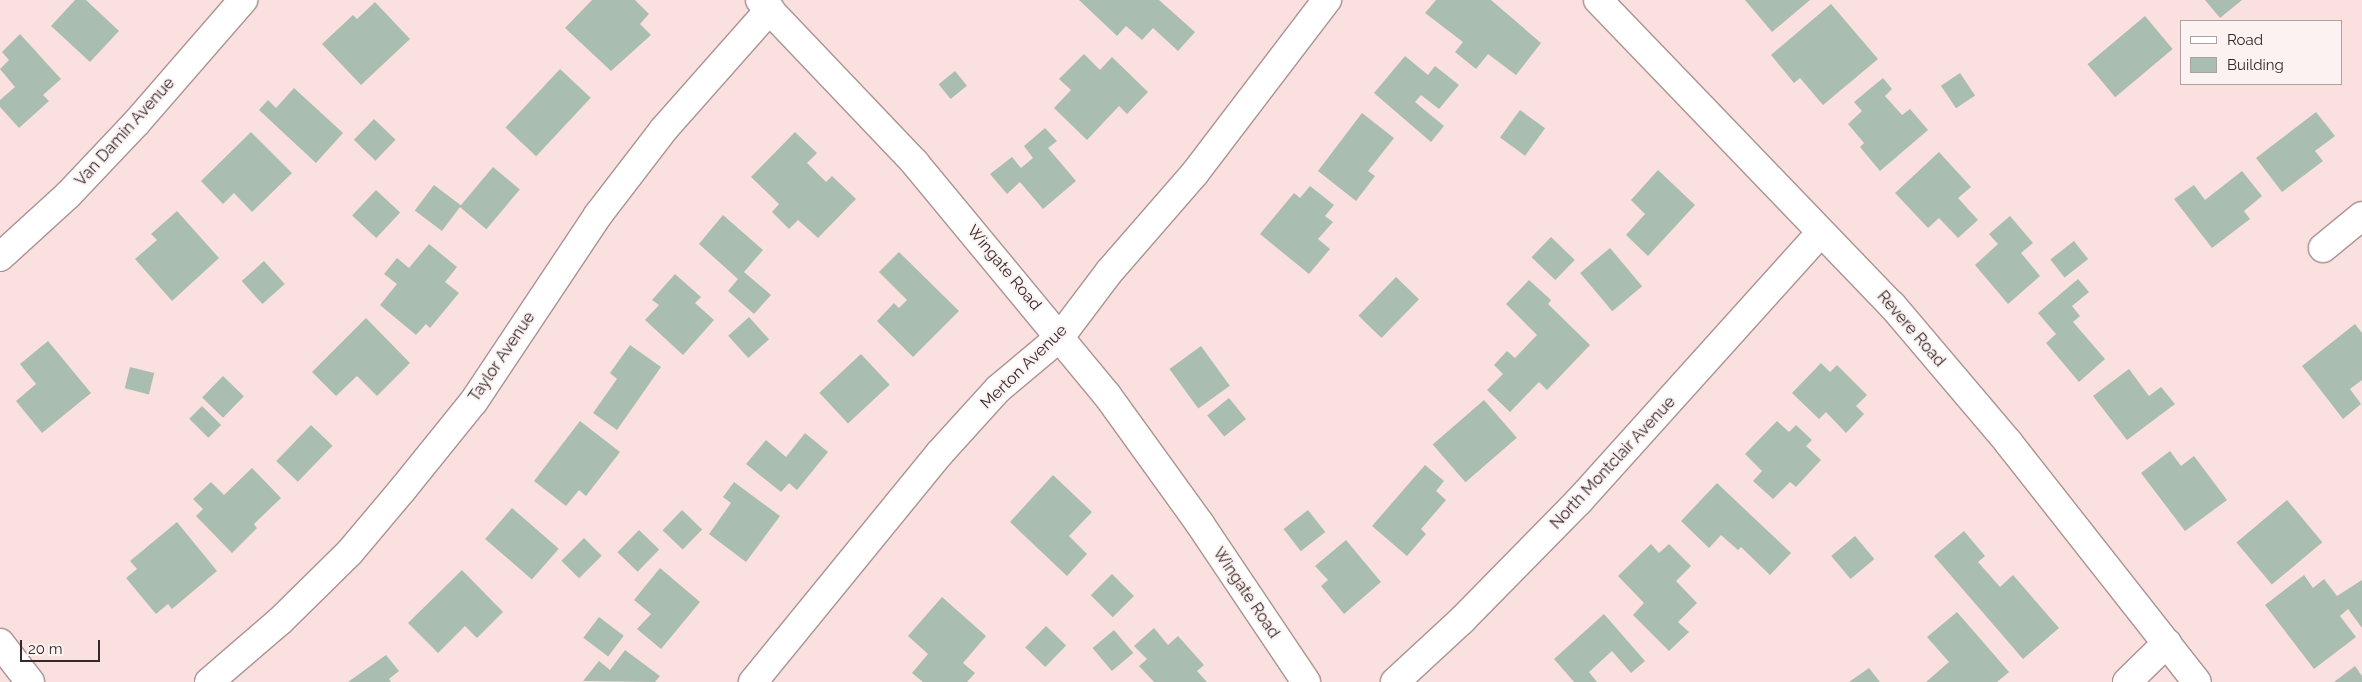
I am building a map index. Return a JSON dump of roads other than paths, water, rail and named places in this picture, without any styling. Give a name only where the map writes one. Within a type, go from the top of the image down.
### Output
[{"type":"street","name":"Van Damin Avenue","points":[[0,257],[68,195],[137,122],[243,0]]},
{"type":"street","name":"Merton Avenue","points":[[753,682],[939,454],[998,389],[1060,337],[1109,272],[1195,173],[1327,0]]},
{"type":"street","name":"Revere Road","points":[[1598,0],[1820,233],[1892,305],[2008,442],[2197,682]]},
{"type":"street","name":"Wingate Road","points":[[765,4],[915,163],[1108,395],[1200,524],[1306,682]]},
{"type":"street","name":"Taylor Avenue","points":[[209,682],[280,621],[336,566],[403,489],[474,401],[566,260],[658,137],[765,4]]},
{"type":"street","points":[[2323,248],[2362,216]]},
{"type":"street","name":"North Montclair Avenue","points":[[1395,682],[1462,620],[1579,501],[1820,233]]},
{"type":"street","points":[[2127,682],[2167,643]]},
{"type":"street","points":[[0,644],[30,682]]}]
